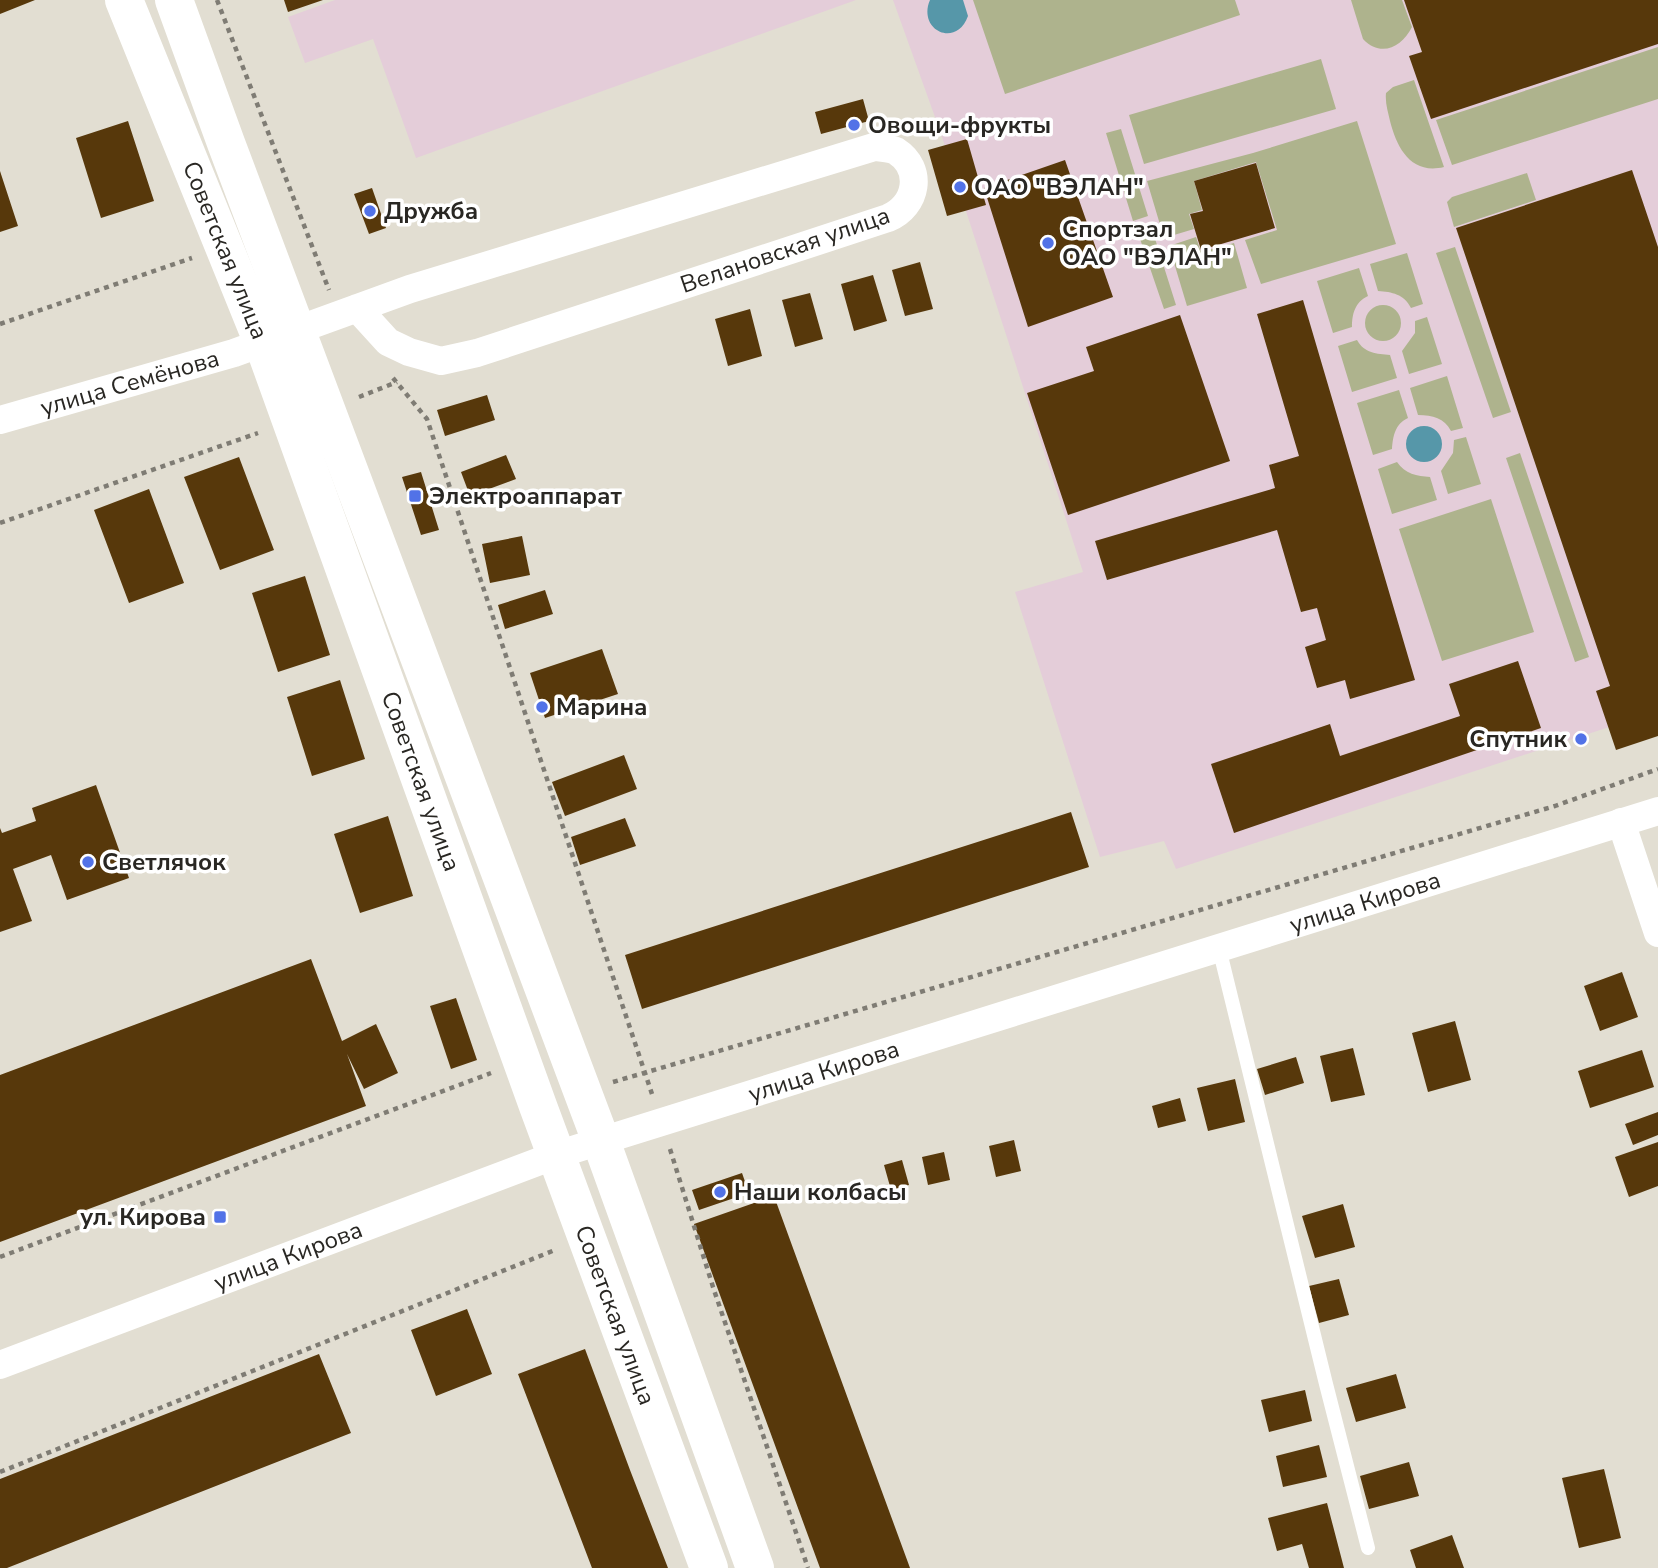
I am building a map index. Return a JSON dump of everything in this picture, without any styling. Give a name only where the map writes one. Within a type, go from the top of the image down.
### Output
[{"type":"street","name":"Советская улица","points":[[124,0],[223,248],[326,410],[601,1141],[755,1568]]},
{"type":"street","name":"Советская улица","points":[[174,0],[260,235],[280,337],[291,423],[556,1156],[709,1568]]},
{"type":"street","name":"Велановская улица","points":[[280,337],[410,289],[874,146],[894,150],[909,163],[915,183],[909,203],[888,218],[465,356],[441,361],[409,352],[387,342],[348,312]]},
{"type":"street","name":"улица Семёнова","points":[[0,420],[280,337]]},
{"type":"street","name":"улица Кирова","points":[[0,1365],[556,1156],[1658,811]]},
{"type":"street","points":[[1621,822],[1658,933]]},
{"type":"lane","points":[[1219,948],[1325,1384],[1368,1548]]},
{"type":"path","points":[[217,0],[302,221],[348,312]]},
{"type":"path","points":[[260,235],[302,221]]},
{"type":"path","points":[[0,324],[223,248]]},
{"type":"path","points":[[389,373],[427,419],[808,1568]]},
{"type":"path","points":[[326,410],[397,382]]},
{"type":"path","points":[[0,523],[291,423]]},
{"type":"path","points":[[645,1072],[1555,806],[1658,769]]},
{"type":"path","points":[[0,1257],[497,1070]]},
{"type":"path","points":[[0,1472],[560,1247]]},
{"type":"shaded area","points":[[335,0],[856,0],[416,158],[373,39],[305,63],[288,17]]},
{"type":"shaded area","name":"ОАО \"ВЭЛАН\"","points":[[893,0],[1658,0],[1658,711],[1176,869],[1164,841],[1100,857],[1015,592],[1083,572],[940,131]]},
{"type":"green space","points":[[973,0],[1235,0],[1240,15],[1005,94]]},
{"type":"green space","points":[[1351,0],[1402,0],[1412,27],[1403,40],[1391,48],[1370,45],[1363,39]]},
{"type":"green space","points":[[1658,47],[1658,99],[1452,165],[1436,120]]},
{"type":"green space","points":[[1321,59],[1336,109],[1144,164],[1129,115]]},
{"type":"green space","points":[[1414,80],[1444,167],[1423,167],[1414,163],[1401,150],[1393,131],[1386,93],[1393,87]]},
{"type":"green space","points":[[1357,121],[1396,244],[1261,284],[1245,240],[1277,230],[1256,162],[1194,181],[1202,210],[1189,214],[1194,229],[1164,238],[1147,181],[1253,153]]},
{"type":"green space","points":[[1121,129],[1148,216],[1133,221],[1106,133]]},
{"type":"green space","points":[[1527,173],[1536,200],[1454,227],[1447,202],[1452,197]]},
{"type":"green space","points":[[1151,226],[1176,305],[1164,309],[1137,230]]},
{"type":"green space","points":[[1196,237],[1201,252],[1234,243],[1247,288],[1187,306],[1169,246]]},
{"type":"green space","points":[[1455,247],[1511,412],[1493,418],[1436,253]]},
{"type":"green space","points":[[1407,253],[1423,304],[1411,308],[1397,295],[1378,291],[1370,264]]},
{"type":"green space","points":[[1359,268],[1368,296],[1355,309],[1352,327],[1333,333],[1317,281]]},
{"type":"green space","points":[[1383,305],[1396,310],[1401,323],[1396,336],[1383,341],[1370,336],[1365,323],[1370,310]]},
{"type":"green space","points":[[1427,317],[1442,364],[1409,374],[1402,351],[1415,333],[1415,321]]},
{"type":"green space","points":[[1357,340],[1367,350],[1390,355],[1397,378],[1352,392],[1338,346]]},
{"type":"green space","points":[[1447,376],[1463,428],[1451,431],[1438,418],[1418,415],[1410,388]]},
{"type":"green space","points":[[1399,390],[1408,418],[1397,427],[1392,449],[1373,455],[1357,403]]},
{"type":"green space","points":[[1466,437],[1481,484],[1448,494],[1441,471],[1453,453],[1454,440]]},
{"type":"green space","points":[[1520,453],[1589,657],[1575,662],[1506,458]]},
{"type":"green space","points":[[1397,462],[1412,474],[1430,477],[1437,500],[1392,514],[1378,469]]},
{"type":"green space","points":[[1491,499],[1534,632],[1442,661],[1399,529]]},
{"type":"water","points":[[930,0],[963,0],[968,16],[962,26],[955,32],[947,33],[933,27],[927,11]]},
{"type":"water","points":[[1424,426],[1437,431],[1442,444],[1437,457],[1424,462],[1411,457],[1406,444],[1411,431]]},
{"type":"building","points":[[0,0],[35,0],[0,14]]},
{"type":"building","points":[[284,0],[323,0],[288,12]]},
{"type":"building","points":[[1404,0],[1658,0],[1658,44],[1431,119],[1409,56],[1422,52]]},
{"type":"building","points":[[863,99],[869,121],[821,134],[815,112]]},
{"type":"building","points":[[128,121],[154,201],[101,218],[76,138]]},
{"type":"building","name":"ОАО \"ВЭЛАН\"","points":[[967,139],[986,205],[947,216],[928,150]]},
{"type":"building","name":"Спортзал ОАО \"ВЭЛАН\"","points":[[1065,160],[1113,297],[1028,327],[984,188]]},
{"type":"building","points":[[1256,163],[1275,228],[1201,250],[1190,214],[1203,211],[1194,181]]},
{"type":"building","points":[[1632,170],[1658,247],[1658,736],[1616,750],[1596,691],[1610,686],[1456,228]]},
{"type":"building","points":[[0,171],[18,226],[0,232]]},
{"type":"building","name":"Дружба","points":[[372,188],[386,228],[369,234],[354,194]]},
{"type":"building","points":[[920,262],[933,309],[905,316],[892,270]]},
{"type":"building","points":[[873,275],[887,321],[854,331],[841,284]]},
{"type":"building","points":[[810,293],[823,339],[795,347],[782,300]]},
{"type":"building","points":[[1303,300],[1415,680],[1350,699],[1345,680],[1317,688],[1305,647],[1326,640],[1317,608],[1301,612],[1277,530],[1107,580],[1095,541],[1275,488],[1269,465],[1299,456],[1257,314]]},
{"type":"building","points":[[750,309],[762,356],[728,366],[715,319]]},
{"type":"building","points":[[1180,315],[1230,461],[1068,515],[1027,393],[1094,371],[1086,347]]},
{"type":"building","points":[[487,395],[495,420],[445,436],[437,410]]},
{"type":"building","points":[[506,455],[516,479],[470,496],[461,472]]},
{"type":"building","points":[[239,457],[274,550],[220,570],[184,477]]},
{"type":"building","points":[[421,472],[439,530],[421,535],[402,477]]},
{"type":"building","points":[[149,489],[184,583],[129,603],[94,510]]},
{"type":"building","points":[[522,536],[530,575],[490,583],[482,544]]},
{"type":"building","points":[[305,576],[330,655],[278,672],[252,593]]},
{"type":"building","points":[[545,590],[553,614],[505,629],[498,605]]},
{"type":"building","points":[[602,649],[618,694],[545,718],[530,673]]},
{"type":"building","points":[[1518,661],[1541,728],[1234,833],[1211,764],[1330,724],[1340,756],[1460,716],[1449,684]]},
{"type":"building","points":[[340,680],[365,759],[312,776],[287,697]]},
{"type":"building","points":[[624,755],[637,789],[565,816],[552,782]]},
{"type":"building","name":"Светлячок","points":[[96,785],[129,878],[67,900],[51,855],[13,869],[32,921],[0,932],[0,828],[2,833],[36,821],[32,808]]},
{"type":"building","points":[[1071,812],[1089,867],[642,1009],[625,955]]},
{"type":"building","points":[[388,816],[413,896],[360,913],[334,834]]},
{"type":"building","points":[[625,818],[636,846],[580,865],[571,837]]},
{"type":"building","points":[[311,959],[342,1041],[376,1024],[398,1073],[364,1089],[347,1054],[366,1106],[0,1242],[0,1075]]},
{"type":"building","points":[[1622,972],[1638,1017],[1600,1031],[1584,986]]},
{"type":"building","points":[[456,998],[477,1060],[451,1069],[430,1006]]},
{"type":"building","points":[[1455,1021],[1471,1080],[1428,1092],[1412,1033]]},
{"type":"building","points":[[1353,1048],[1365,1095],[1331,1102],[1320,1056]]},
{"type":"building","points":[[1642,1050],[1654,1087],[1590,1108],[1578,1071]]},
{"type":"building","points":[[1296,1057],[1304,1083],[1265,1095],[1257,1069]]},
{"type":"building","points":[[1235,1079],[1245,1122],[1208,1131],[1197,1088]]},
{"type":"building","points":[[1180,1098],[1186,1121],[1158,1128],[1152,1106]]},
{"type":"building","points":[[1658,1112],[1658,1135],[1633,1145],[1625,1124]]},
{"type":"building","points":[[1014,1140],[1021,1171],[996,1177],[989,1146]]},
{"type":"building","points":[[1658,1142],[1658,1186],[1629,1197],[1615,1157]]},
{"type":"building","points":[[944,1152],[950,1180],[928,1185],[922,1157]]},
{"type":"building","points":[[902,1160],[909,1185],[891,1190],[884,1165]]},
{"type":"building","name":"Наши колбасы","points":[[742,1173],[749,1193],[699,1210],[692,1190]]},
{"type":"building","points":[[774,1196],[910,1568],[820,1568],[694,1224]]},
{"type":"building","points":[[1343,1204],[1355,1247],[1315,1258],[1302,1216]]},
{"type":"building","points":[[1339,1279],[1349,1315],[1319,1323],[1309,1286]]},
{"type":"building","points":[[467,1309],[492,1374],[436,1396],[411,1330]]},
{"type":"building","points":[[585,1349],[668,1568],[592,1568],[518,1374]]},
{"type":"building","points":[[319,1354],[351,1433],[7,1568],[0,1568],[0,1479]]},
{"type":"building","points":[[1396,1374],[1406,1408],[1356,1422],[1346,1388]]},
{"type":"building","points":[[1305,1390],[1312,1421],[1269,1432],[1261,1400]]},
{"type":"building","points":[[1319,1445],[1327,1477],[1283,1487],[1276,1456]]},
{"type":"building","points":[[1409,1462],[1419,1496],[1369,1509],[1360,1476]]},
{"type":"building","points":[[1604,1469],[1621,1538],[1579,1548],[1562,1478]]},
{"type":"building","points":[[1327,1503],[1344,1568],[1309,1568],[1302,1544],[1277,1551],[1268,1518]]},
{"type":"building","points":[[1452,1535],[1464,1568],[1416,1568],[1410,1550]]},
{"type":"place","name":"Овощи-фрукты","points":[[854,125]]},
{"type":"place","name":"ОАО \"ВЭЛАН\"","points":[[960,187]]},
{"type":"place","name":"Дружба","points":[[370,211]]},
{"type":"place","name":"Спортзал ОАО \"ВЭЛАН\"","points":[[1048,243]]},
{"type":"place","name":"Электроаппарат","points":[[415,496]]},
{"type":"place","name":"Марина","points":[[542,707]]},
{"type":"place","name":"Спутник","points":[[1581,739]]},
{"type":"place","name":"Светлячок","points":[[88,862]]},
{"type":"place","name":"Наши колбасы","points":[[720,1192]]},
{"type":"place","name":"ул. Кирова","points":[[220,1217]]}]
